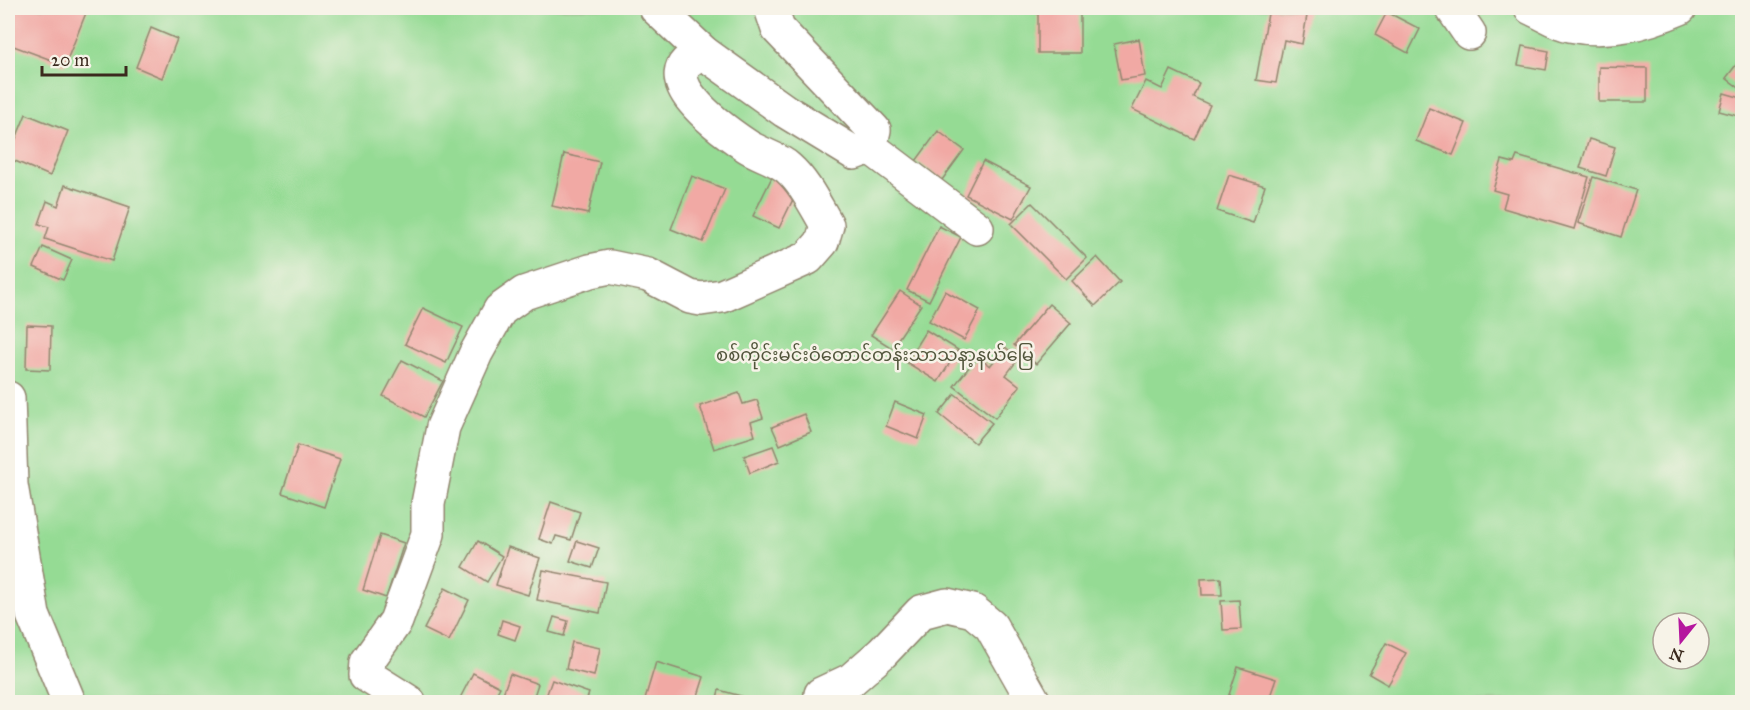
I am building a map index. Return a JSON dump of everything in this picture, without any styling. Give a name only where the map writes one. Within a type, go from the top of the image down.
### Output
[{"type":"street","points":[[656,8],[704,53],[785,111],[854,153],[870,147]]},
{"type":"street","points":[[771,8],[778,29],[874,130],[870,147]]},
{"type":"street","points":[[1531,8],[1569,25],[1612,28],[1650,21],[1680,8]]},
{"type":"street","points":[[409,702],[366,675],[367,662],[396,621],[420,559],[428,534],[428,504],[443,427],[476,353],[500,310],[524,293],[590,271],[610,267],[648,275],[690,297],[701,299],[722,296],[808,258],[822,242],[827,225],[805,188],[787,166],[748,147],[686,95],[680,82],[682,70],[692,57],[704,53]]},
{"type":"street","points":[[870,147],[977,228]]},
{"type":"street","points":[[8,398],[11,484],[33,615],[69,702]]},
{"type":"street","points":[[831,702],[821,694],[851,680],[882,653],[921,612],[947,605],[973,611],[991,626],[1034,702]]},
{"type":"green space","name":"စစ်ကိုင်းမင်းဝံတောင်တန်းသာသနာ့နယ်မြေ","points":[[8,8],[1742,8],[1742,702],[8,702]]},
{"type":"building","points":[[8,8],[88,8],[65,65],[8,44]]},
{"type":"building","points":[[1038,8],[1080,8],[1080,53],[1038,53]]},
{"type":"building","points":[[1269,8],[1308,10],[1302,44],[1284,40],[1276,83],[1256,80]]},
{"type":"building","points":[[1387,12],[1420,29],[1408,53],[1375,35]]},
{"type":"building","points":[[151,28],[177,39],[162,78],[136,67]]},
{"type":"building","points":[[1139,39],[1145,76],[1121,80],[1114,44]]},
{"type":"building","points":[[1522,46],[1549,51],[1546,70],[1518,65]]},
{"type":"building","points":[[1742,57],[1742,90],[1726,78]]},
{"type":"building","points":[[1599,67],[1647,68],[1647,102],[1599,102]]},
{"type":"building","points":[[1171,70],[1199,83],[1193,97],[1210,105],[1194,139],[1132,109],[1146,81],[1162,89]]},
{"type":"building","points":[[1724,93],[1742,98],[1742,117],[1719,111]]},
{"type":"building","points":[[1429,108],[1466,123],[1453,155],[1416,141]]},
{"type":"building","points":[[26,114],[68,131],[50,176],[8,158]]},
{"type":"building","points":[[938,131],[964,150],[942,180],[916,161]]},
{"type":"building","points":[[1589,139],[1615,147],[1606,176],[1580,168]]},
{"type":"building","points":[[564,154],[600,162],[588,214],[552,206]]},
{"type":"building","points":[[1517,156],[1589,177],[1574,229],[1503,208],[1507,194],[1493,190],[1502,160],[1514,163]]},
{"type":"building","points":[[983,161],[1031,186],[1013,219],[966,195]]},
{"type":"building","points":[[1229,175],[1265,186],[1253,223],[1217,211]]},
{"type":"building","points":[[692,176],[725,189],[703,242],[671,229]]},
{"type":"building","points":[[772,177],[798,189],[779,228],[753,216]]},
{"type":"building","points":[[1593,177],[1636,190],[1621,237],[1578,223]]},
{"type":"building","points":[[65,185],[130,207],[112,261],[45,239],[49,227],[39,224],[47,201],[58,206]]},
{"type":"building","points":[[1032,203],[1087,258],[1066,279],[1011,224]]},
{"type":"building","points":[[939,226],[961,237],[929,301],[907,290]]},
{"type":"building","points":[[43,247],[72,260],[63,280],[34,267]]},
{"type":"building","points":[[1097,257],[1120,282],[1095,306],[1072,281]]},
{"type":"building","points":[[900,291],[921,305],[892,348],[871,335]]},
{"type":"building","points":[[945,291],[980,310],[964,340],[929,321]]},
{"type":"building","points":[[1049,304],[1071,323],[1036,364],[1014,345]]},
{"type":"building","points":[[423,308],[463,327],[446,363],[405,344]]},
{"type":"building","points":[[27,325],[51,326],[50,370],[26,369]]},
{"type":"building","points":[[926,330],[958,350],[938,382],[906,362]]},
{"type":"building","points":[[1005,347],[1019,358],[1006,375],[1020,386],[995,418],[954,386],[977,357],[990,366]]},
{"type":"building","points":[[402,360],[443,381],[424,417],[383,396]]},
{"type":"building","points":[[739,393],[743,404],[757,400],[763,418],[751,422],[755,436],[714,449],[700,406]]},
{"type":"building","points":[[955,394],[992,423],[975,443],[939,414]]},
{"type":"building","points":[[895,402],[927,415],[918,439],[886,426]]},
{"type":"building","points":[[804,414],[811,432],[780,445],[772,427]]},
{"type":"building","points":[[298,445],[340,459],[324,507],[282,493]]},
{"type":"building","points":[[773,446],[779,461],[750,473],[744,456]]},
{"type":"building","points":[[551,502],[580,512],[571,540],[556,536],[553,544],[539,539]]},
{"type":"building","points":[[380,535],[404,543],[386,598],[363,590]]},
{"type":"building","points":[[478,541],[502,556],[487,582],[463,567]]},
{"type":"building","points":[[577,541],[599,548],[592,568],[570,561]]},
{"type":"building","points":[[508,547],[540,558],[528,595],[496,585]]},
{"type":"building","points":[[543,570],[606,582],[600,613],[537,600]]},
{"type":"building","points":[[1221,578],[1222,595],[1202,595],[1201,579]]},
{"type":"building","points":[[445,588],[469,600],[449,641],[424,629]]},
{"type":"building","points":[[1239,600],[1241,629],[1223,630],[1221,601]]},
{"type":"building","points":[[554,617],[568,621],[564,636],[549,632]]},
{"type":"building","points":[[502,620],[520,626],[515,640],[498,634]]},
{"type":"building","points":[[572,642],[600,648],[594,676],[566,669]]},
{"type":"building","points":[[1386,643],[1406,653],[1388,685],[1369,674]]},
{"type":"building","points":[[656,662],[704,677],[696,702],[644,702]]},
{"type":"building","points":[[1238,667],[1276,679],[1268,702],[1227,701]]},
{"type":"building","points":[[473,673],[500,687],[492,702],[459,700]]},
{"type":"building","points":[[510,674],[538,684],[532,702],[500,702]]},
{"type":"building","points":[[552,680],[589,693],[586,702],[544,702]]},
{"type":"building","points":[[719,690],[759,701],[759,702],[716,702]]}]
